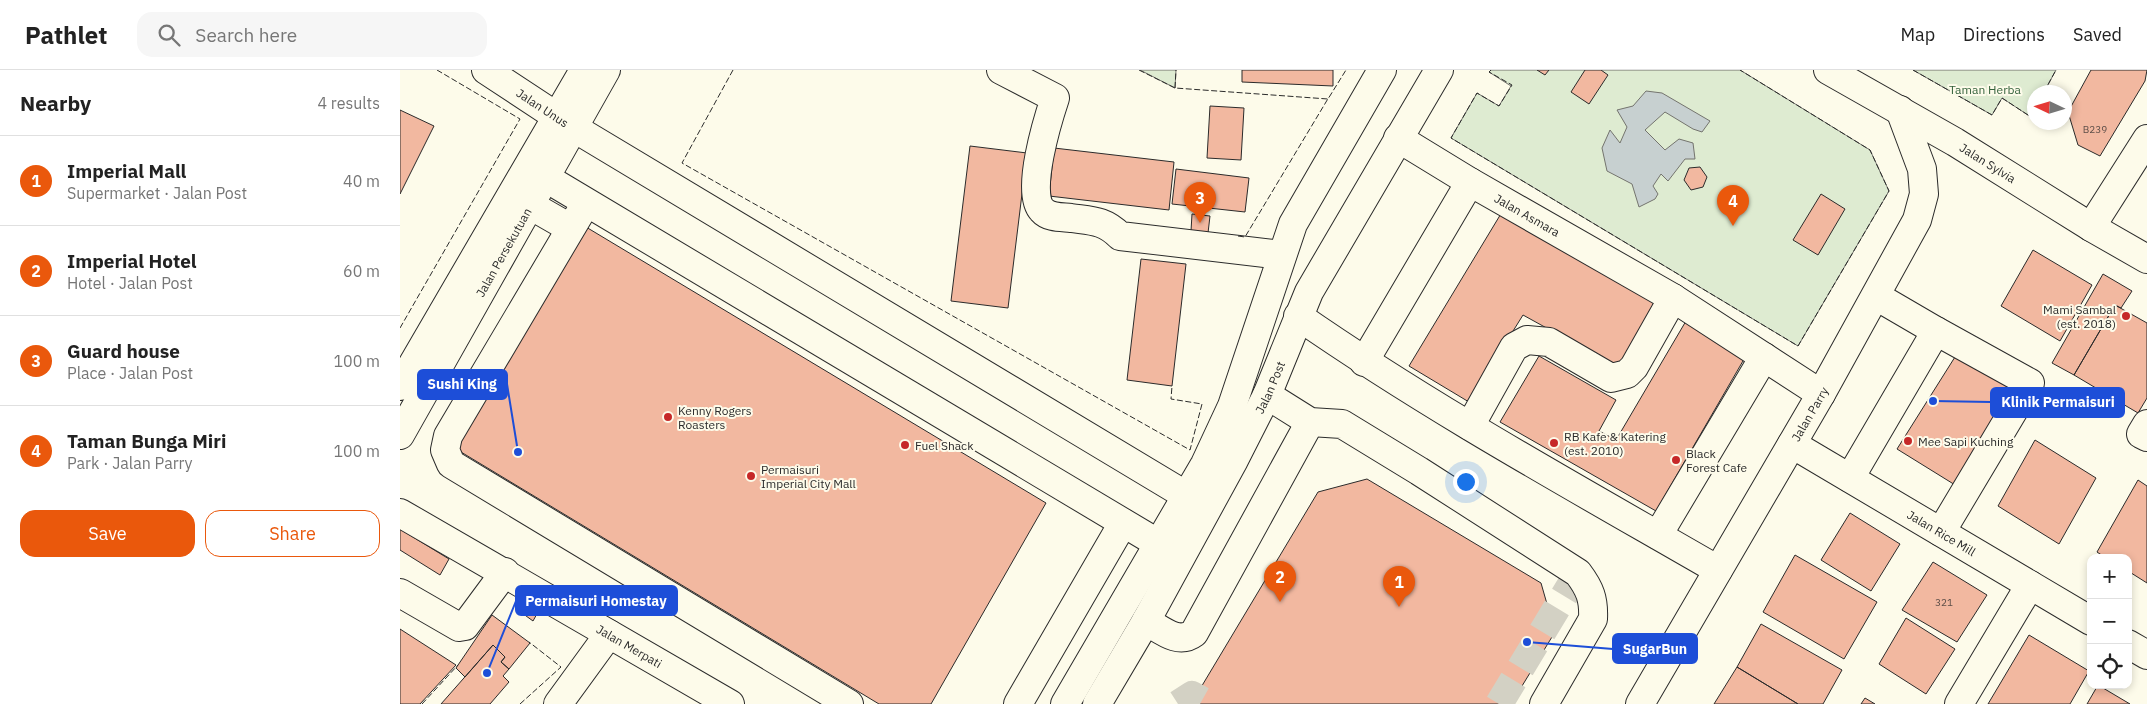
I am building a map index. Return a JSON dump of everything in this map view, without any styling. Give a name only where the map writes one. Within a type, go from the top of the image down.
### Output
[{"type":"street","name":"Jalan Unus","points":[[486,70],[565,122],[1187,496]]},
{"type":"street","name":"Jalan Persekutuan","points":[[400,435],[546,178],[584,70]]},
{"type":"street","name":"Jalan Persekutuan","points":[[400,386],[565,122],[606,70]]},
{"type":"street","points":[[1000,70],[1055,98],[1040,146],[1035,198],[1042,210],[1052,216],[1104,222],[1120,236],[1282,255]]},
{"type":"street","points":[[1065,704],[1205,464],[1232,406],[1293,224],[1382,70]]},
{"type":"street","name":"Jalan Post","points":[[1098,704],[1146,621],[1234,460],[1267,395],[1309,292],[1439,70]]},
{"type":"street","name":"Jalan Sylvia","points":[[1828,70],[1900,110],[2091,228],[2147,259]]},
{"type":"street","name":"Jalan Parry","points":[[1640,704],[1821,394],[1917,220],[1924,194],[1922,169],[1900,110]]},
{"type":"street","name":"Jalan Asmara","points":[[1398,138],[1470,182],[1673,298],[1821,394]]},
{"type":"street","points":[[2091,228],[2147,139]]},
{"type":"street","points":[[546,178],[1159,544]]},
{"type":"street","points":[[1364,362],[1470,182]]},
{"type":"street","points":[[586,203],[448,436],[445,450],[451,464],[849,704]]},
{"type":"street","points":[[530,205],[570,228]]},
{"type":"street","points":[[1876,296],[2030,384],[1941,532]]},
{"type":"street","points":[[1470,426],[1514,347],[1527,340],[1549,342],[1611,378],[1627,374],[1634,367],[1673,298]]},
{"type":"street","points":[[1298,316],[1364,362],[1718,570]]},
{"type":"street","points":[[1850,478],[1936,331]]},
{"type":"street","points":[[1658,535],[1764,357]]},
{"type":"street","points":[[1267,395],[1310,422],[1342,424],[1578,573],[1589,587],[1594,603],[1593,619],[1555,700]]},
{"type":"street","points":[[1146,621],[1177,638],[1187,638],[1194,633],[1310,422]]},
{"type":"street","points":[[2147,424],[2141,434],[2147,437]]},
{"type":"street","name":"Jalan Rice Mill","points":[[1792,444],[2087,619]]},
{"type":"street","name":"Jalan Merpati","points":[[400,513],[505,572],[730,704]]},
{"type":"street","points":[[1018,704],[1123,523]]},
{"type":"street","points":[[400,592],[459,627],[465,626],[505,572]]},
{"type":"street","points":[[1959,704],[2030,585]]},
{"type":"street","points":[[570,700],[609,634]]},
{"type":"street","points":[[2132,646],[2147,655]]},
{"type":"green space","points":[[1140,70],[1176,70],[1175,88]]},
{"type":"green space","points":[[1491,70],[1740,70],[1870,150],[1889,191],[1798,346],[1451,138],[1477,93],[1499,106],[1511,86],[1489,72]]},
{"type":"green space","name":"Taman Herba","points":[[1913,70],[2056,70],[2048,85],[2027,85],[2027,114],[2002,98],[1992,115]]},
{"type":"shaded area","points":[[1646,91],[1662,93],[1710,121],[1702,132],[1693,129],[1665,112],[1645,130],[1665,150],[1679,139],[1693,143],[1695,159],[1685,159],[1668,181],[1661,174],[1653,186],[1658,194],[1655,199],[1639,207],[1632,184],[1607,171],[1602,148],[1610,130],[1620,143],[1627,127],[1617,110],[1633,106]]},
{"type":"building","points":[[1242,70],[1333,70],[1333,86],[1242,82]]},
{"type":"building","points":[[1537,70],[1549,70],[1545,75]]},
{"type":"building","points":[[1585,70],[1601,70],[1608,75],[1589,104],[1571,92]]},
{"type":"building","points":[[2091,70],[2147,70],[2145,81],[2100,156],[2078,145],[2072,125],[2072,105]]},
{"type":"building","points":[[1210,106],[1244,108],[1241,160],[1207,158]]},
{"type":"building","points":[[400,110],[434,126],[400,194]]},
{"type":"building","points":[[970,146],[1027,153],[1008,308],[951,301]]},
{"type":"building","points":[[1054,148],[1174,162],[1169,210],[1049,196]]},
{"type":"building","points":[[1700,167],[1707,177],[1703,187],[1691,190],[1684,180],[1689,168]]},
{"type":"building","points":[[1176,169],[1249,178],[1245,212],[1172,204]]},
{"type":"building","points":[[1821,194],[1845,209],[1818,255],[1793,240]]},
{"type":"building","points":[[1502,212],[1655,301],[1619,368],[1523,315],[1469,402],[1409,366]]},
{"type":"building","points":[[1192,214],[1210,216],[1208,233],[1191,231]]},
{"type":"building","name":"Permaisuri Imperial City Mall","points":[[586,227],[1046,503],[931,704],[879,704],[456,449]]},
{"type":"building","points":[[2033,250],[2092,285],[2060,341],[2001,306]]},
{"type":"building","points":[[1141,259],[1186,264],[1172,386],[1127,380]]},
{"type":"building","points":[[2103,274],[2132,291],[2121,308],[2115,305],[2074,375],[2052,363]]},
{"type":"building","points":[[2115,305],[2147,323],[2147,398],[2138,413],[2074,375]]},
{"type":"building","points":[[1686,321],[1747,354],[1656,511],[1500,422],[1539,356],[1616,400],[1599,431],[1616,440]]},
{"type":"building","points":[[1960,349],[2023,387],[1960,488],[1897,449]]},
{"type":"building","points":[[2035,440],[2096,478],[2059,544],[1998,506]]},
{"type":"building","points":[[1367,479],[1541,583],[1555,632],[1511,704],[1191,704],[1318,492]]},
{"type":"building","points":[[2138,480],[2147,486],[2147,583],[2132,574],[2132,554],[2100,554],[2097,552]]},
{"type":"building","points":[[1850,513],[1900,544],[1871,591],[1821,560]]},
{"type":"building","points":[[400,529],[449,559],[440,575],[400,550]]},
{"type":"building","points":[[1795,555],[1877,602],[1844,659],[1763,612]]},
{"type":"building","points":[[1933,562],[1987,595],[1957,642],[1902,610]]},
{"type":"building","points":[[528,604],[538,612],[533,621],[522,613]]},
{"type":"building","points":[[492,615],[530,643],[509,669],[501,662],[505,657],[493,645],[465,677],[456,668]]},
{"type":"building","points":[[1906,618],[1955,649],[1926,694],[1879,664]]},
{"type":"building","points":[[1761,624],[1842,670],[1823,704],[1798,704],[1737,667]]},
{"type":"building","points":[[400,629],[456,665],[420,704],[400,704]]},
{"type":"building","points":[[2029,635],[2087,670],[2087,674],[2070,704],[1988,704]]},
{"type":"building","points":[[493,645],[505,657],[501,662],[509,669],[503,676],[509,682],[490,704],[441,704]]},
{"type":"building","points":[[1737,667],[1798,704],[1714,704]]},
{"type":"building","points":[[2096,689],[2105,689],[2130,704],[2087,704]]},
{"type":"building","points":[[1865,698],[1875,704],[1861,704]]},
{"type":"tunnel","points":[[1499,704],[1578,573]]},
{"type":"tunnel","points":[[1178,704],[1192,695],[1208,704]]},
{"type":"fence","points":[[400,328],[520,119],[437,70]]},
{"type":"fence","points":[[733,70],[682,163],[1190,450],[1202,404],[1171,399],[1172,386]]},
{"type":"fence","points":[[1139,70],[1175,88],[1328,99],[1346,70]]},
{"type":"fence","points":[[1175,88],[1176,70]]},
{"type":"fence","points":[[1491,70],[1489,72],[1512,85],[1499,106],[1477,93],[1451,138],[1798,346],[1889,191],[1870,150],[1740,70]]},
{"type":"fence","points":[[1913,70],[1992,115],[2002,98],[2027,114]]},
{"type":"fence","points":[[2048,85],[2056,70]]},
{"type":"fence","points":[[1238,236],[1245,237],[1329,97]]},
{"type":"fence","points":[[520,704],[561,667],[529,642]]},
{"type":"fence","points":[[422,704],[458,665]]},
{"type":"place","name":"Guard house","points":[[1200,223]]},
{"type":"place","name":"Taman Bunga Miri","points":[[1733,226]]},
{"type":"place","name":"Mami Sambal (est. 2018)","points":[[2126,316]]},
{"type":"place","name":"Klinik Permaisuri","points":[[1933,401]]},
{"type":"place","name":"Kenny Rogers Roasters","points":[[668,417]]},
{"type":"place","name":"Mee Sapi Kuching","points":[[1908,441]]},
{"type":"place","name":"RB Kafe & Katering (est. 2010)","points":[[1554,443]]},
{"type":"place","name":"Fuel Shack","points":[[905,445]]},
{"type":"place","name":"Sushi King","points":[[518,452]]},
{"type":"place","name":"Black Forest Cafe","points":[[1676,460]]},
{"type":"place","name":"Permaisuri Imperial City Mall","points":[[751,476]]},
{"type":"place","name":"Imperial Hotel","points":[[1280,602]]},
{"type":"place","name":"Imperial Mall","points":[[1399,607]]},
{"type":"place","name":"SugarBun","points":[[1527,642]]},
{"type":"place","name":"Permaisuri Homestay","points":[[487,673]]}]
